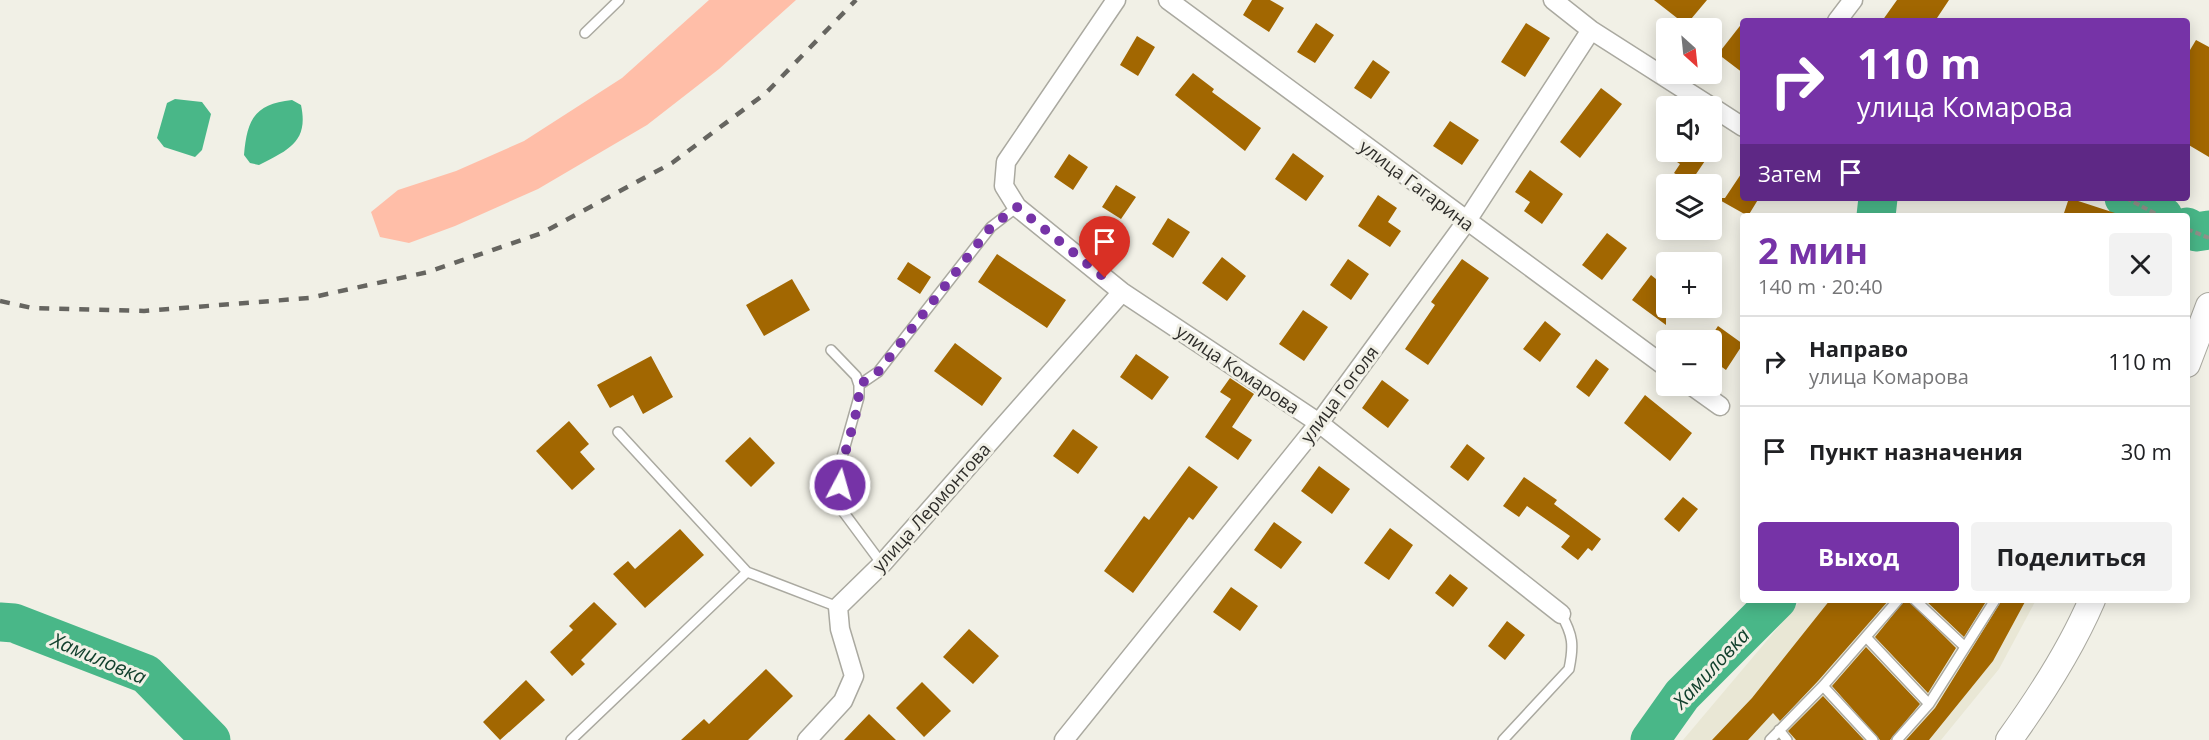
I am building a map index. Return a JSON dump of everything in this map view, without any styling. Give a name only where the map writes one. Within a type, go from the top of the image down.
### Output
[{"type":"main road","points":[[2190,356],[2209,306]]},
{"type":"main road","points":[[2009,740],[2030,711],[2082,624],[2091,603]]},
{"type":"street","name":"улица Комарова","points":[[1116,0],[1006,162],[1005,186],[1017,207],[1122,292],[1319,423],[1561,614]]},
{"type":"street","name":"улица Гагарина","points":[[1168,0],[1466,222],[1656,360]]},
{"type":"street","points":[[1553,0],[1591,30],[1694,96]]},
{"type":"street","points":[[1840,18],[1853,0]]},
{"type":"street","name":"улица Гоголя","points":[[1064,740],[1319,423],[1466,222],[1591,30]]},
{"type":"street","points":[[1722,114],[1740,125]]},
{"type":"street","name":"улица Лермонтова","points":[[838,607],[882,564],[1122,292]]},
{"type":"street","points":[[1706,396],[1720,406]]},
{"type":"street","points":[[807,740],[843,701],[854,676],[840,629],[838,607]]},
{"type":"lane","points":[[585,33],[620,0]]},
{"type":"lane","points":[[859,385],[878,372],[991,227],[1017,207]]},
{"type":"lane","points":[[831,350],[856,376],[859,385],[859,398],[840,464],[839,506],[882,564]]},
{"type":"lane","points":[[618,432],[747,572],[838,607]]},
{"type":"lane","points":[[571,740],[747,572]]},
{"type":"lane","points":[[1770,740],[1823,686],[1895,603]]},
{"type":"lane","points":[[1918,603],[1965,647]]},
{"type":"lane","points":[[1897,740],[1929,704],[1993,603]]},
{"type":"lane","points":[[1503,740],[1569,669],[1572,632],[1561,614]]},
{"type":"lane","points":[[1866,637],[1929,704]]},
{"type":"lane","points":[[1823,686],[1873,740]]},
{"type":"lane","points":[[1779,730],[1787,740]]},
{"type":"path","points":[[2132,201],[2155,213]]},
{"type":"path","points":[[2190,230],[2209,238]]},
{"type":"shaded area","points":[[709,0],[796,0],[719,69],[647,125],[538,189],[455,226],[409,243],[380,237],[371,212],[398,190],[456,171],[524,141],[622,78]]},
{"type":"shaded area","points":[[175,99],[202,102],[211,114],[202,150],[195,157],[164,147],[157,138],[167,103]]},
{"type":"shaded area","points":[[292,100],[301,105],[303,118],[299,136],[294,143],[279,154],[259,165],[250,163],[244,155],[250,123],[261,110],[269,105]]},
{"type":"shaded area","points":[[1798,603],[2034,603],[1999,669],[1941,740],[1683,740]]},
{"type":"building","points":[[1252,0],[1270,0],[1284,8],[1269,32],[1243,15]]},
{"type":"building","points":[[1654,0],[1707,0],[1692,18],[1677,18]]},
{"type":"building","points":[[1897,0],[1949,0],[1937,18],[1884,18]]},
{"type":"building","points":[[1316,23],[1334,35],[1315,63],[1297,52]]},
{"type":"building","points":[[1526,23],[1550,38],[1525,77],[1501,62]]},
{"type":"building","points":[[1740,26],[1740,71],[1722,57],[1722,49]]},
{"type":"building","points":[[1137,36],[1155,47],[1138,76],[1120,65]]},
{"type":"building","points":[[2196,40],[2209,47],[2209,157],[2190,146],[2190,50]]},
{"type":"building","points":[[1373,60],[1390,72],[1371,99],[1354,88]]},
{"type":"building","points":[[1193,73],[1214,89],[1212,92],[1261,128],[1245,151],[1175,95]]},
{"type":"building","points":[[1601,88],[1622,104],[1580,158],[1560,142]]},
{"type":"building","points":[[1450,121],[1479,140],[1462,165],[1433,146]]},
{"type":"building","points":[[1293,153],[1324,176],[1306,201],[1275,179]]},
{"type":"building","points":[[1069,154],[1088,167],[1073,190],[1054,177]]},
{"type":"building","points":[[1677,162],[1704,162],[1696,174],[1674,173],[1680,164]]},
{"type":"building","points":[[1530,170],[1563,194],[1542,224],[1524,211],[1530,202],[1515,192]]},
{"type":"building","points":[[1740,176],[1740,201],[1757,201],[1750,213],[1743,213],[1722,201],[1722,198],[1725,198]]},
{"type":"building","points":[[1116,185],[1136,197],[1121,219],[1102,207]]},
{"type":"building","points":[[1378,195],[1397,208],[1388,222],[1401,231],[1390,247],[1358,226]]},
{"type":"building","points":[[2068,201],[2078,201],[2115,213],[2064,213]]},
{"type":"building","points":[[1168,218],[1190,232],[1173,258],[1152,244]]},
{"type":"building","points":[[1607,233],[1627,248],[1602,280],[1582,265]]},
{"type":"building","points":[[997,254],[1066,300],[1047,328],[978,282]]},
{"type":"building","points":[[1222,257],[1246,276],[1227,301],[1202,283]]},
{"type":"building","points":[[1348,259],[1369,274],[1351,300],[1330,285]]},
{"type":"building","points":[[1462,259],[1489,278],[1428,365],[1405,349],[1435,305],[1431,302]]},
{"type":"building","points":[[908,262],[931,277],[920,294],[897,279]]},
{"type":"building","points":[[1651,275],[1656,279],[1656,318],[1632,300]]},
{"type":"building","points":[[792,279],[810,310],[764,336],[746,305]]},
{"type":"building","points":[[1303,310],[1328,327],[1304,361],[1279,344]]},
{"type":"building","points":[[1656,318],[1666,318],[1666,325]]},
{"type":"building","points":[[1545,321],[1561,334],[1540,362],[1523,349]]},
{"type":"building","points":[[1718,326],[1740,342],[1740,349],[1726,370],[1722,367],[1722,330],[1715,330]]},
{"type":"building","points":[[955,343],[1002,378],[982,406],[934,371]]},
{"type":"building","points":[[1136,354],[1169,377],[1152,400],[1120,377]]},
{"type":"building","points":[[651,356],[673,397],[643,414],[633,395],[610,408],[597,385]]},
{"type":"building","points":[[1596,359],[1609,369],[1589,397],[1576,387]]},
{"type":"building","points":[[1230,378],[1254,394],[1232,427],[1252,440],[1238,460],[1205,437],[1231,399],[1220,392]]},
{"type":"building","points":[[1382,380],[1409,400],[1388,428],[1362,408]]},
{"type":"building","points":[[1645,395],[1692,433],[1670,461],[1624,423]]},
{"type":"building","points":[[569,421],[589,444],[580,452],[595,469],[572,490],[536,451]]},
{"type":"building","points":[[1073,429],[1098,447],[1078,474],[1053,456]]},
{"type":"building","points":[[750,437],[775,463],[751,487],[725,461]]},
{"type":"building","points":[[1467,444],[1485,458],[1468,481],[1450,467]]},
{"type":"building","points":[[1189,466],[1218,487],[1193,520],[1189,517],[1133,593],[1104,571],[1144,516],[1149,520]]},
{"type":"building","points":[[1319,466],[1350,489],[1332,514],[1301,491]]},
{"type":"building","points":[[1524,477],[1557,500],[1554,504],[1601,539],[1592,551],[1588,548],[1578,560],[1561,547],[1570,536],[1527,506],[1519,517],[1503,506]]},
{"type":"building","points":[[1683,497],[1698,509],[1679,532],[1664,519]]},
{"type":"building","points":[[1274,522],[1302,542],[1281,569],[1254,550]]},
{"type":"building","points":[[1390,528],[1413,545],[1389,580],[1364,563]]},
{"type":"building","points":[[680,529],[704,555],[645,608],[613,574],[628,561],[635,569]]},
{"type":"building","points":[[1450,574],[1468,588],[1453,607],[1435,593]]},
{"type":"building","points":[[1231,587],[1258,606],[1240,631],[1213,612]]},
{"type":"building","points":[[594,602],[617,624],[581,660],[585,664],[572,676],[550,652],[573,630],[569,626]]},
{"type":"building","points":[[1828,603],[1886,603],[1780,721],[1773,713],[1748,740],[1712,740],[1752,698]]},
{"type":"building","points":[[1903,603],[1911,603],[1956,648],[1928,693],[1875,637]]},
{"type":"building","points":[[1928,603],[1985,603],[1964,637]]},
{"type":"building","points":[[2000,603],[2024,603],[1993,661],[1929,740],[1906,740],[1935,708]]},
{"type":"building","points":[[1507,621],[1525,635],[1505,660],[1488,646]]},
{"type":"building","points":[[969,629],[999,656],[973,684],[943,657]]},
{"type":"building","points":[[1866,647],[1920,704],[1890,740],[1880,740],[1832,686]]},
{"type":"building","points":[[766,669],[793,696],[748,740],[681,740],[704,719],[709,724]]},
{"type":"building","points":[[526,680],[545,700],[500,740],[483,722]]},
{"type":"building","points":[[922,682],[951,711],[924,737],[896,708]]},
{"type":"building","points":[[1823,696],[1864,740],[1796,740],[1788,731]]},
{"type":"building","points":[[869,714],[896,740],[844,740]]},
{"type":"waterway","name":"Хамиловка","points":[[1876,213],[1878,201]]},
{"type":"waterway","name":"Хамиловка","points":[[2130,201],[2156,213]]},
{"type":"waterway","name":"Хамиловка","points":[[2190,229],[2196,232],[2209,230]]},
{"type":"waterway","name":"Хамиловка","points":[[1650,740],[1682,695],[1774,603]]},
{"type":"waterway","name":"Хамиловка","points":[[0,622],[14,623],[146,674],[211,740]]},
{"type":"railway","points":[[0,301],[32,308],[144,311],[309,298],[428,272],[542,233],[672,163],[766,93],[856,0]]},
{"type":"route","points":[[840,485],[840,464],[859,398],[859,385],[878,372],[991,227],[1001,218],[1017,207],[1105,278]]}]
